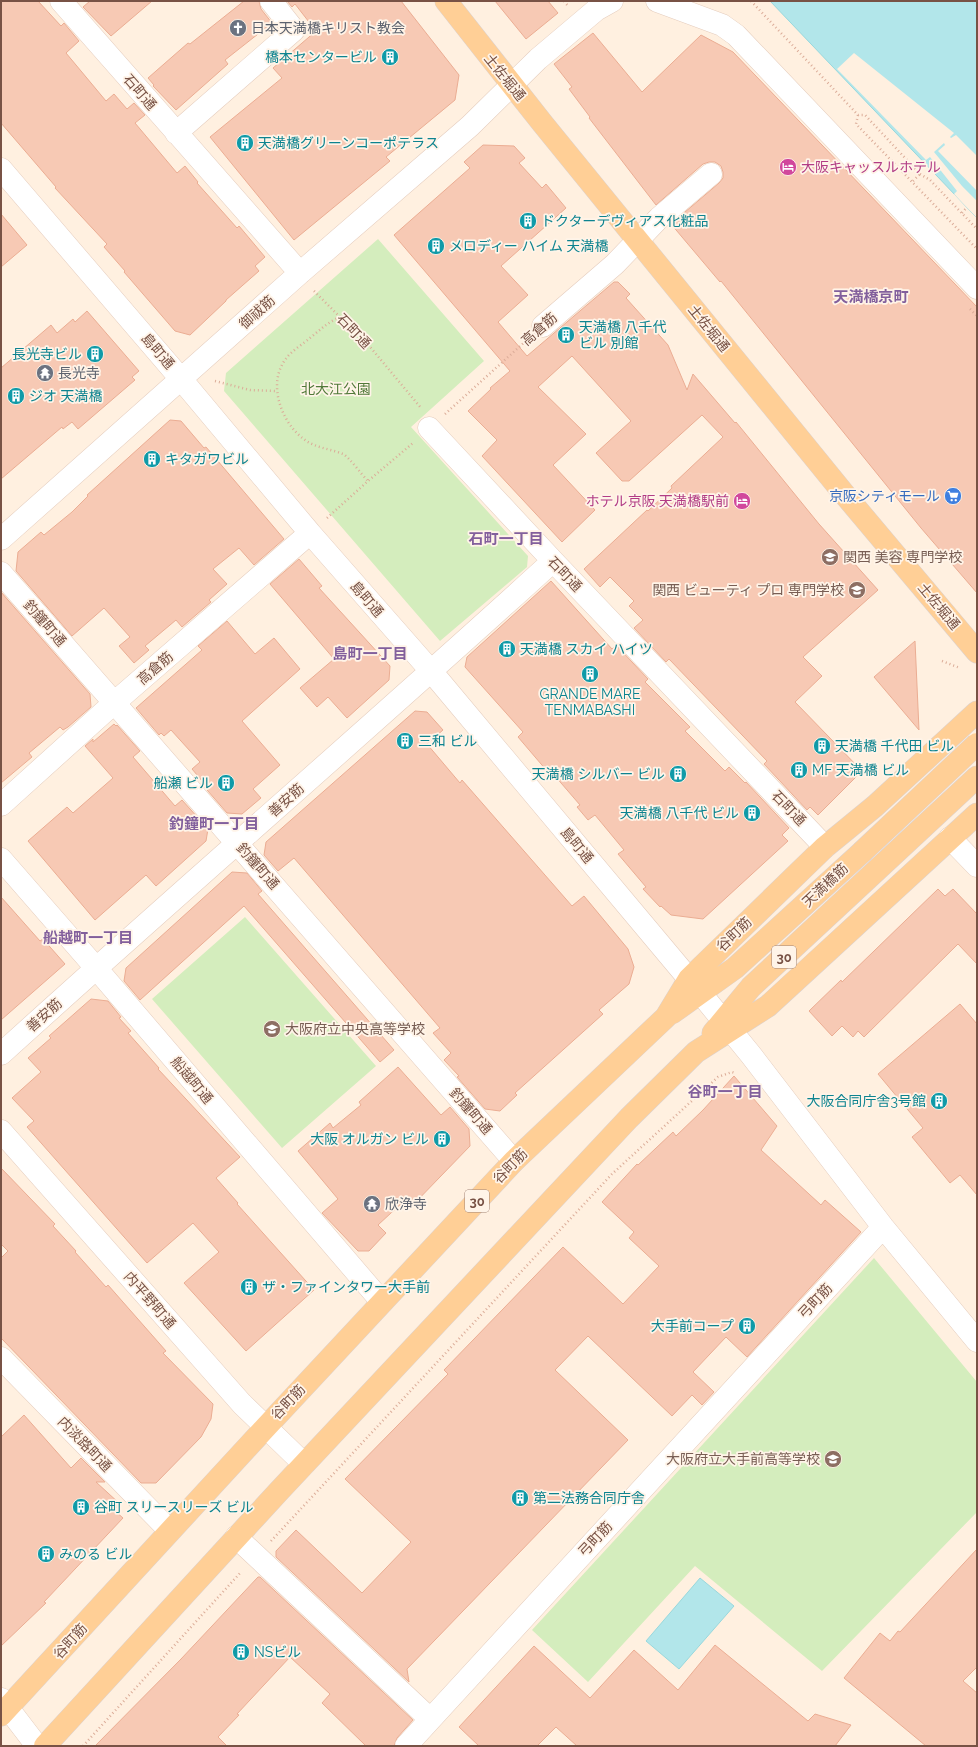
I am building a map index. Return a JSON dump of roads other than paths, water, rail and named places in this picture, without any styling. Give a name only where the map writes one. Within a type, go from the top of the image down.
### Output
[{"type":"main road","name":"土佐堀通","points":[[446,1],[512,85],[845,495],[977,652]]},
{"type":"main road","name":"谷町筋","points":[[695,986],[825,847],[875,806],[977,712]]},
{"type":"main road","name":"天満橋筋","points":[[666,1017],[695,986],[735,968],[977,744]]},
{"type":"main road","name":"天満橋筋","points":[[727,1026],[751,987],[977,777]]},
{"type":"main road","name":"30","points":[[45,1746],[236,1537],[629,1118],[696,1052],[727,1026],[768,1006],[977,814]]},
{"type":"main road","name":"谷町筋","points":[[3,1707],[170,1531],[514,1161],[666,1017]]},
{"type":"street","name":"石町通","points":[[61,1],[300,273]]},
{"type":"street","points":[[176,133],[294,30],[271,1]]},
{"type":"street","name":"御祓筋","points":[[1,539],[300,273],[470,126],[538,59],[596,10],[612,1]]},
{"type":"street","points":[[657,1],[722,25],[730,30],[977,288]]},
{"type":"street","name":"島町通","points":[[1,169],[182,379],[310,533],[430,672],[695,986],[883,1227],[977,1341]]},
{"type":"street","name":"高倉筋","points":[[543,326],[615,264],[659,218],[711,174]]},
{"type":"street","name":"石町通","points":[[435,423],[553,561],[825,847]]},
{"type":"street","name":"高倉筋","points":[[1,805],[114,703],[310,533]]},
{"type":"street","name":"善安筋","points":[[1,1054],[553,561]]},
{"type":"street","name":"釣鐘町通","points":[[1,573],[514,1161]]},
{"type":"street","points":[[950,838],[977,866]]},
{"type":"street","name":"船越町通","points":[[1,860],[96,968],[382,1302]]},
{"type":"street","name":"内平野町通","points":[[1,1131],[237,1398],[304,1464]]},
{"type":"street","name":"弓町筋","points":[[406,1746],[883,1227]]},
{"type":"street","name":"内淡路町通","points":[[1,1358],[170,1531]]},
{"type":"street","points":[[236,1537],[430,1719]]},
{"type":"street","points":[[3,1707],[36,1746]]},
{"type":"water","points":[[770,1],[977,1],[977,218]]},
{"type":"water","points":[[700,1578],[734,1606],[679,1669],[646,1641]]},
{"type":"place","name":"日本天満橋キリスト教会","points":[[238,28]]},
{"type":"place","name":"橋本センタービル","points":[[390,57]]},
{"type":"place","name":"天満橋グリーンコーポテラス","points":[[245,143]]},
{"type":"place","name":"大阪キャッスルホテル","points":[[788,167]]},
{"type":"place","name":"ドクターデヴィアス化粧品","points":[[528,221]]},
{"type":"place","name":"メロディー ハイム 天満橋","points":[[436,246]]},
{"type":"place","name":"天満橋 八千代 ビル 別館","points":[[566,335]]},
{"type":"place","name":"長光寺ビル","points":[[95,354]]},
{"type":"place","name":"長光寺","points":[[45,373]]},
{"type":"place","name":"ジオ 天満橋","points":[[16,396]]},
{"type":"place","name":"キタガワビル","points":[[152,459]]},
{"type":"place","name":"京阪シティモール","points":[[953,496]]},
{"type":"place","name":"ホテル京阪 天満橋駅前","points":[[742,501]]},
{"type":"place","name":"関西 美容 専門学校","points":[[830,557]]},
{"type":"place","name":"関西 ビューティ プロ 専門学校","points":[[857,590]]},
{"type":"place","name":"天満橋 スカイ ハイツ","points":[[507,649]]},
{"type":"place","name":"GRANDE MARE TENMABASHI","points":[[590,674]]},
{"type":"place","name":"三和 ビル","points":[[405,741]]},
{"type":"place","name":"天満橋 千代田 ビル","points":[[822,746]]},
{"type":"place","name":"MF 天満橋 ビル","points":[[799,770]]},
{"type":"place","name":"天満橋 シルバー ビル","points":[[678,774]]},
{"type":"place","name":"船瀬 ビル","points":[[226,783]]},
{"type":"place","name":"天満橋 八千代 ビル","points":[[752,813]]},
{"type":"place","name":"大阪府立中央高等学校","points":[[272,1029]]},
{"type":"place","name":"大阪合同庁舎3号館","points":[[939,1101]]},
{"type":"place","name":"大阪 オルガン ビル","points":[[442,1139]]},
{"type":"place","name":"欣浄寺","points":[[372,1204]]},
{"type":"place","name":"ザ・ファインタワー大手前","points":[[249,1287]]},
{"type":"place","name":"大手前コープ","points":[[747,1326]]},
{"type":"place","name":"大阪府立大手前高等学校","points":[[833,1459]]},
{"type":"place","name":"第二法務合同庁舎","points":[[520,1498]]},
{"type":"place","name":"谷町 スリースリーズ ビル","points":[[81,1507]]},
{"type":"place","name":"みのる ビル","points":[[46,1554]]},
{"type":"place","name":"NSビル","points":[[241,1652]]},
{"type":"district","name":"天満橋京町","points":[[871,297]]},
{"type":"district","name":"石町一丁目","points":[[506,539]]},
{"type":"district","name":"島町一丁目","points":[[370,654]]},
{"type":"district","name":"釣鐘町一丁目","points":[[214,824]]},
{"type":"district","name":"船越町一丁目","points":[[88,938]]},
{"type":"district","name":"谷町一丁目","points":[[725,1092]]},
{"type":"park label","name":"北大江公園","points":[[336,389]]}]
